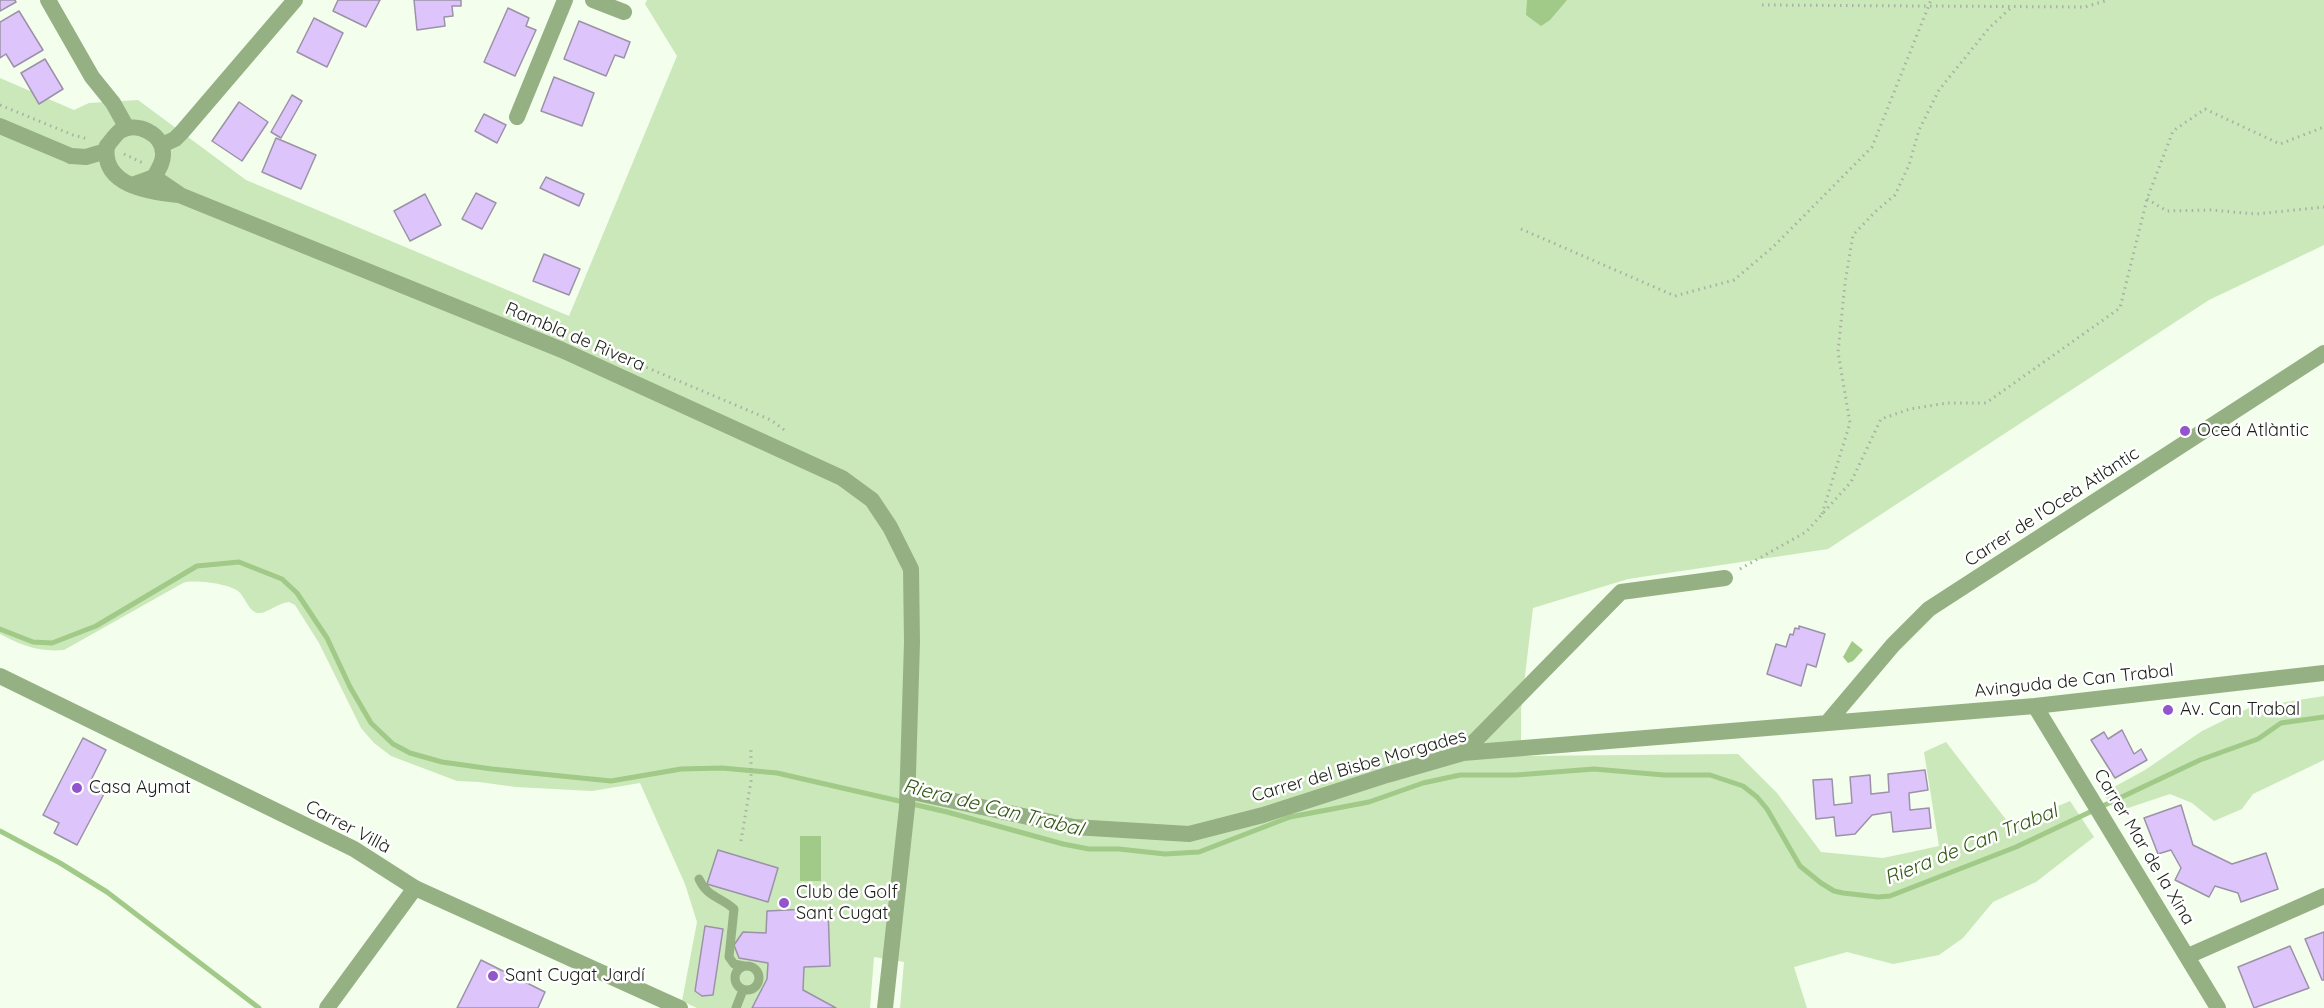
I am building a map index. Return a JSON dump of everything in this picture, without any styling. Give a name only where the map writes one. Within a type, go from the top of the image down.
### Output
[{"type":"street","points":[[48,0],[92,76],[113,103],[127,128]]},
{"type":"street","points":[[162,145],[175,140],[295,0]]},
{"type":"street","points":[[517,117],[565,0]]},
{"type":"street","points":[[593,0],[624,12]]},
{"type":"street","points":[[0,126],[71,156],[86,157],[107,148],[118,133],[127,128],[146,130],[162,145],[163,154],[156,173],[143,182],[132,184]]},
{"type":"street","points":[[107,148],[107,163],[111,172],[124,183],[154,192],[182,196]]},
{"type":"street","points":[[156,173],[182,196]]},
{"type":"street","name":"Rambla de Rivera","points":[[182,196],[562,350],[842,478],[872,500],[890,527],[911,569],[912,642],[908,797]]},
{"type":"street","name":"Carrer de l'Oceà Atlàntic","points":[[1827,723],[1893,645],[1929,609],[2324,353]]},
{"type":"street","points":[[1463,753],[1620,592],[1725,578]]},
{"type":"street","name":"Avinguda de Can Trabal","points":[[1827,723],[2035,706],[2324,673]]},
{"type":"street","name":"Carrer Villà","points":[[0,676],[354,849],[416,888],[680,1008]]},
{"type":"street","name":"Carrer Mar de la Xina","points":[[2035,706],[2218,1008]]},
{"type":"street","name":"Carrer del Bisbe Morgades","points":[[908,797],[1074,826],[1189,834],[1263,815],[1463,753],[1827,723]]},
{"type":"street","points":[[885,1008],[908,797]]},
{"type":"street","points":[[327,1008],[416,888]]},
{"type":"street","points":[[2188,956],[2324,896]]},
{"type":"lane","points":[[699,879],[704,889],[726,901],[734,909],[729,957],[734,964],[744,966],[756,969],[760,979],[753,989],[743,990],[737,986],[735,978],[738,970],[744,966]]},
{"type":"lane","points":[[736,1008],[743,990]]},
{"type":"path","points":[[1521,229],[1676,296],[1734,280],[1774,246],[1872,147],[1931,0]]},
{"type":"path","points":[[1762,5],[2085,7],[2108,0]]},
{"type":"path","points":[[1821,515],[1850,423],[1838,352],[1853,235],[1895,195],[1909,165],[1918,130],[1940,90],[1989,28],[2012,7]]},
{"type":"path","points":[[0,105],[107,148],[156,173]]},
{"type":"path","points":[[1725,578],[1806,532],[1851,482],[1881,419],[1910,409],[1947,403],[1986,404],[2120,308],[2147,199],[2173,131],[2205,109],[2280,144],[2324,127]]},
{"type":"path","points":[[2147,199],[2167,211],[2211,210],[2256,214],[2324,207]]},
{"type":"path","points":[[741,841],[751,781],[751,750]]},
{"type":"shaded area","points":[[647,0],[2324,0],[2324,245],[2209,300],[1828,549],[1628,579],[1533,608],[1521,710],[1521,756],[1738,754],[1777,793],[1821,852],[1883,858],[1939,846],[1924,752],[1946,742],[2011,826],[2070,801],[2094,837],[2036,882],[1993,902],[1963,938],[1939,955],[1893,964],[1847,952],[1794,967],[1807,1008],[900,1008],[904,962],[874,957],[870,1008],[697,1008],[682,1001],[697,922],[685,884],[640,783],[592,791],[457,781],[391,756],[374,743],[361,728],[319,643],[295,605],[289,602],[258,613],[252,610],[239,592],[221,585],[183,583],[64,650],[31,647],[0,634],[0,78],[74,110],[89,103],[138,100],[246,180],[569,316],[677,56],[645,4]]},
{"type":"shaded area","points":[[1527,0],[1567,0],[1550,20],[1541,26],[1526,15]]},
{"type":"shaded area","points":[[1852,641],[1863,650],[1848,663],[1843,657]]},
{"type":"shaded area","points":[[2324,696],[2324,760],[2253,794],[2242,809],[2214,821],[2192,803],[2170,794],[2116,812],[2103,793],[2145,770],[2202,731],[2249,708]]},
{"type":"shaded area","points":[[800,836],[821,836],[821,881],[800,881]]},
{"type":"building","points":[[0,0],[15,0],[16,2],[0,11]]},
{"type":"building","points":[[338,0],[380,0],[366,27],[333,11]]},
{"type":"building","points":[[414,0],[461,0],[461,6],[452,6],[453,16],[444,17],[445,26],[417,30]]},
{"type":"building","points":[[508,8],[529,18],[526,26],[536,30],[515,76],[484,62]]},
{"type":"building","points":[[19,11],[43,50],[14,67],[6,54],[0,58],[0,22]]},
{"type":"building","points":[[314,18],[343,33],[327,67],[297,52]]},
{"type":"building","points":[[579,21],[630,42],[624,58],[615,55],[606,76],[564,59]]},
{"type":"building","points":[[45,59],[63,89],[39,104],[21,73]]},
{"type":"building","points":[[554,77],[594,93],[582,126],[541,111]]},
{"type":"building","points":[[292,95],[302,101],[281,138],[271,132]]},
{"type":"building","points":[[239,102],[268,122],[242,161],[212,141]]},
{"type":"building","points":[[484,114],[506,125],[497,143],[475,131]]},
{"type":"building","points":[[276,138],[316,155],[301,189],[262,172]]},
{"type":"building","points":[[546,177],[584,194],[579,206],[540,188]]},
{"type":"building","points":[[476,193],[496,203],[482,229],[462,219]]},
{"type":"building","points":[[425,194],[441,225],[410,241],[394,211]]},
{"type":"building","points":[[544,254],[580,269],[569,295],[533,281]]},
{"type":"building","points":[[1799,626],[1825,634],[1816,667],[1807,664],[1801,686],[1767,674],[1776,644],[1786,647],[1790,634],[1793,635],[1795,628],[1799,629]]},
{"type":"building","points":[[2122,730],[2134,754],[2141,749],[2147,760],[2115,778],[2091,740],[2104,732],[2108,739]]},
{"type":"building","name":"Casa Aymat","points":[[83,738],[106,750],[89,784],[105,792],[77,845],[54,833],[59,823],[43,815]]},
{"type":"building","points":[[1925,770],[1928,790],[1909,793],[1910,810],[1929,808],[1931,828],[1893,832],[1891,812],[1872,815],[1855,834],[1836,836],[1834,817],[1816,819],[1813,780],[1832,779],[1834,805],[1852,803],[1850,777],[1870,775],[1871,794],[1889,792],[1888,774]]},
{"type":"building","points":[[2181,805],[2193,845],[2232,864],[2266,853],[2278,889],[2241,902],[2238,893],[2215,886],[2209,897],[2175,880],[2181,868],[2171,850],[2158,854],[2144,818]]},
{"type":"building","points":[[718,850],[778,868],[768,902],[707,884]]},
{"type":"building","points":[[828,908],[830,966],[804,967],[803,990],[836,1008],[752,1008],[767,979],[768,963],[739,958],[734,945],[743,932],[766,933],[767,911]]},
{"type":"building","points":[[705,926],[723,929],[713,995],[702,996],[695,991]]},
{"type":"building","points":[[2324,932],[2324,980],[2322,980],[2305,939]]},
{"type":"building","points":[[2290,946],[2309,988],[2254,1008],[2238,967]]},
{"type":"building","name":"Sant Cugat Jardí","points":[[481,960],[545,992],[538,1008],[457,1008]]},
{"type":"waterway","name":"Riera de Can Trabal","points":[[0,629],[33,642],[52,643],[96,626],[197,566],[239,562],[282,579],[297,593],[327,638],[350,687],[371,723],[393,744],[410,753],[442,762],[611,781],[681,769],[722,768],[777,773],[947,812],[1063,844],[1089,849],[1119,849],[1165,854],[1199,852],[1290,817],[1369,802],[1423,783],[1460,775],[1516,775],[1594,769],[1664,775],[1710,775],[1743,786],[1757,797],[1767,809],[1800,866],[1821,883],[1834,891],[1878,897],[1890,896],[2016,847],[2200,760],[2258,739],[2281,723],[2324,717]]},
{"type":"waterway","points":[[0,831],[60,863],[107,892],[259,1008]]},
{"type":"place","name":"Oceá Atlàntic","points":[[2185,431]]},
{"type":"place","name":"Av. Can Trabal","points":[[2168,710]]},
{"type":"place","name":"Casa Aymat","points":[[77,788]]},
{"type":"place","name":"Club de Golf Sant Cugat","points":[[784,903]]},
{"type":"place","name":"Sant Cugat Jardí","points":[[493,976]]}]
